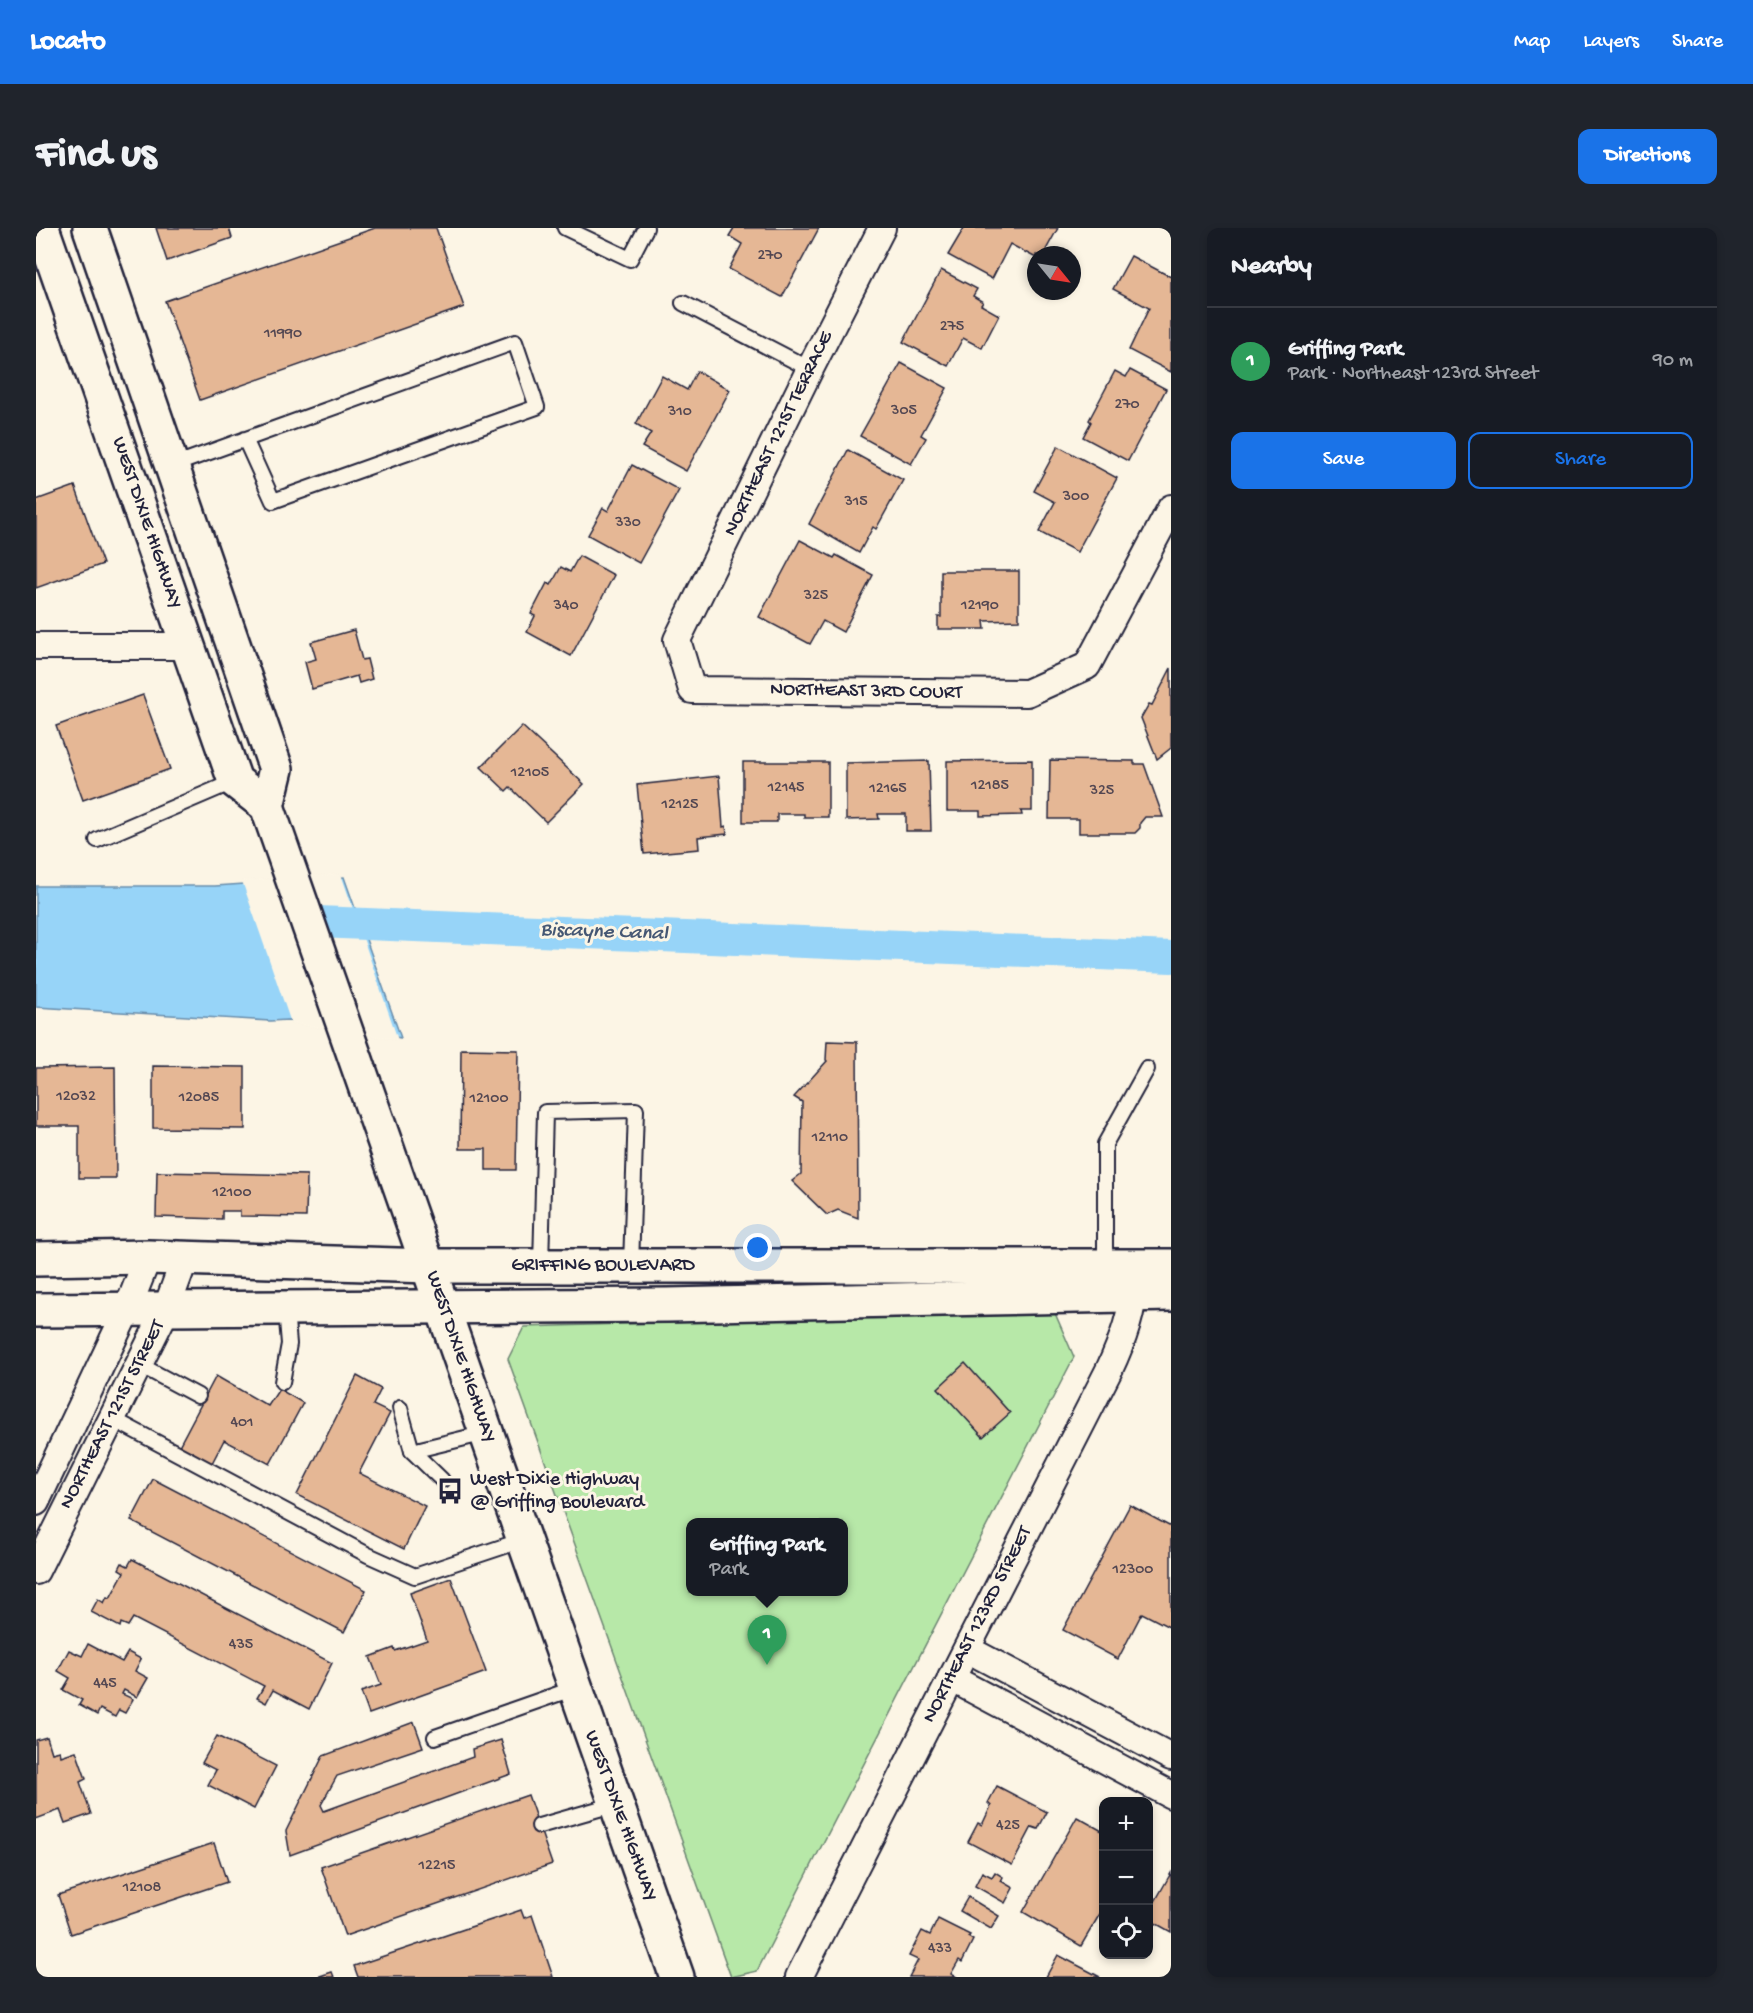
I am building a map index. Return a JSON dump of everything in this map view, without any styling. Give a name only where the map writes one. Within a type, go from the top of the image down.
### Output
[{"type":"main road","name":"WEST DIXIE HIGHWAY","points":[[42,228],[236,781]]},
{"type":"main road","points":[[90,228],[276,769],[267,806],[236,781]]},
{"type":"main road","name":"WEST DIXIE HIGHWAY","points":[[267,806],[354,1058],[444,1306],[523,1540],[677,1977]]},
{"type":"main road","name":"GRIFFING BOULEVARD","points":[[36,1259],[148,1257],[429,1266],[631,1266],[1125,1276],[1171,1294]]},
{"type":"main road","name":"GRIFFING BOULEVARD","points":[[36,1310],[668,1305],[1125,1276],[1171,1266]]},
{"type":"street","name":"NORTHEAST 121ST TERRACE","points":[[677,640],[882,228]]},
{"type":"street","name":"NORTHEAST 3RD COURT","points":[[677,640],[692,690],[1027,693],[1087,666],[1171,508]]},
{"type":"street","points":[[36,646],[189,646]]},
{"type":"street","name":"NORTHEAST 121ST STREET","points":[[36,1502],[128,1310],[148,1257]]},
{"type":"street","name":"NORTHEAST 121ST STREET","points":[[36,1571],[166,1310],[185,1258]]},
{"type":"street","name":"NORTHEAST 123RD STREET","points":[[799,1977],[1114,1359],[1127,1328],[1125,1276]]},
{"type":"street","points":[[967,1649],[1171,1757]]},
{"type":"street","points":[[951,1678],[1171,1795]]},
{"type":"lane","points":[[565,228],[630,259],[646,228]]},
{"type":"lane","points":[[683,303],[810,369]]},
{"type":"lane","points":[[171,466],[245,439],[515,342],[537,406],[273,501],[245,439]]},
{"type":"lane","points":[[97,840],[236,781]]},
{"type":"lane","points":[[1125,1276],[1105,1144],[1147,1070]]},
{"type":"lane","points":[[542,1265],[545,1112],[636,1110],[631,1266]]},
{"type":"lane","points":[[282,1382],[289,1344],[286,1308]]},
{"type":"lane","points":[[138,1364],[198,1396]]},
{"type":"lane","points":[[400,1408],[412,1450],[442,1480]]},
{"type":"lane","points":[[111,1418],[368,1555],[415,1576],[523,1540]]},
{"type":"lane","points":[[412,1450],[486,1432]]},
{"type":"lane","points":[[435,1737],[575,1688]]},
{"type":"lane","points":[[539,1826],[616,1804]]},
{"type":"green space","points":[[1054,1311],[1074,1357],[757,1971],[731,1977],[508,1359],[524,1327]]},
{"type":"water","points":[[344,877],[401,1038],[288,1020],[270,1021],[36,1007],[36,886],[215,886]]},
{"type":"pier","points":[[341,874],[398,1040],[291,1023],[242,881]]},
{"type":"building","points":[[156,228],[229,228],[232,238],[167,261]]},
{"type":"building","points":[[375,228],[436,228],[464,307],[200,400],[165,301]]},
{"type":"building","points":[[734,228],[819,228],[782,297],[729,269],[742,244],[729,236]]},
{"type":"building","points":[[964,228],[1058,228],[1048,246],[1027,246],[1027,253],[1010,244],[992,279],[948,255]]},
{"type":"building","points":[[1131,256],[1171,277],[1171,372],[1129,350],[1149,308],[1113,289]]},
{"type":"building","points":[[941,270],[977,289],[973,296],[983,302],[981,305],[999,315],[982,348],[963,338],[948,366],[903,342]]},
{"type":"building","points":[[901,363],[947,388],[921,435],[926,438],[911,464],[860,436]]},
{"type":"building","points":[[1130,370],[1166,389],[1128,461],[1083,437],[1091,422],[1089,420],[1115,371],[1126,377]]},
{"type":"building","points":[[697,371],[730,390],[686,471],[642,447],[651,433],[636,424],[662,376],[687,390]]},
{"type":"building","points":[[1058,446],[1117,478],[1077,552],[1039,532],[1055,502],[1034,491]]},
{"type":"building","points":[[848,450],[903,480],[876,529],[873,527],[859,553],[809,524]]},
{"type":"building","points":[[632,465],[679,490],[639,563],[588,535],[603,508],[608,511]]},
{"type":"building","points":[[75,486],[103,564],[36,588],[36,500]]},
{"type":"building","points":[[800,540],[834,558],[836,555],[873,575],[843,632],[823,621],[810,644],[759,617]]},
{"type":"building","points":[[579,556],[614,575],[571,656],[527,632],[535,616],[531,614],[547,583],[551,585],[561,567],[570,572]]},
{"type":"building","points":[[941,571],[1019,571],[1019,620],[984,621],[985,629],[938,629],[938,617],[941,617]]},
{"type":"building","points":[[354,630],[362,660],[367,659],[372,679],[359,683],[357,676],[312,689],[305,662],[316,659],[311,642]]},
{"type":"building","points":[[1171,668],[1171,748],[1157,759],[1141,718],[1149,704],[1152,705]]},
{"type":"building","points":[[143,695],[170,769],[83,800],[56,726]]},
{"type":"building","points":[[522,726],[584,784],[546,822],[510,787],[506,791],[481,767]]},
{"type":"building","points":[[1032,760],[1032,811],[1021,811],[1022,815],[980,816],[980,811],[947,811],[947,761]]},
{"type":"building","points":[[1050,760],[1134,761],[1134,764],[1144,764],[1163,817],[1145,817],[1135,833],[1079,833],[1079,819],[1049,819]]},
{"type":"building","points":[[929,761],[931,831],[906,831],[906,814],[878,814],[879,819],[846,820],[846,763]]},
{"type":"building","points":[[743,762],[828,762],[828,817],[777,814],[777,822],[743,822]]},
{"type":"building","points":[[719,776],[723,827],[726,826],[727,834],[698,837],[699,849],[644,854],[637,785]]},
{"type":"building","points":[[827,1041],[857,1042],[858,1218],[838,1210],[827,1215],[792,1181],[801,1174],[802,1102],[794,1097],[827,1061]]},
{"type":"building","points":[[461,1049],[518,1050],[516,1170],[486,1170],[486,1149],[460,1149]]},
{"type":"building","points":[[153,1066],[245,1067],[245,1129],[153,1128]]},
{"type":"building","points":[[115,1067],[116,1178],[79,1178],[79,1126],[36,1126],[36,1068]]},
{"type":"building","points":[[157,1172],[307,1175],[306,1217],[240,1216],[240,1211],[222,1211],[222,1219],[156,1217]]},
{"type":"building","points":[[965,1363],[1010,1413],[983,1437],[938,1388]]},
{"type":"building","points":[[216,1376],[268,1406],[279,1389],[303,1403],[270,1464],[224,1440],[211,1465],[179,1446]]},
{"type":"building","points":[[357,1376],[381,1389],[373,1405],[390,1413],[359,1473],[425,1506],[404,1549],[297,1495]]},
{"type":"building","points":[[153,1479],[366,1590],[344,1632],[131,1521]]},
{"type":"building","points":[[1130,1505],[1171,1527],[1171,1628],[1142,1613],[1118,1659],[1063,1630]]},
{"type":"building","points":[[132,1559],[332,1663],[309,1709],[273,1690],[266,1703],[257,1698],[264,1686],[133,1618],[128,1626],[121,1623],[120,1627],[91,1612],[98,1599],[104,1603],[107,1597],[110,1598],[124,1572],[119,1569],[122,1563],[128,1566]]},
{"type":"building","points":[[451,1578],[486,1672],[369,1714],[361,1692],[381,1685],[370,1657],[427,1640],[410,1593]]},
{"type":"building","points":[[88,1644],[122,1662],[128,1652],[141,1659],[135,1671],[148,1678],[137,1697],[124,1690],[122,1694],[133,1699],[125,1713],[119,1710],[115,1717],[100,1709],[97,1715],[79,1705],[82,1700],[63,1690],[70,1678],[58,1671],[63,1661],[69,1650],[82,1656]]},
{"type":"building","points":[[414,1722],[423,1747],[337,1776],[321,1805],[324,1811],[473,1757],[472,1749],[501,1740],[511,1774],[290,1855],[286,1831],[323,1756]]},
{"type":"building","points":[[217,1736],[276,1766],[254,1809],[208,1785],[216,1770],[202,1763]]},
{"type":"building","points":[[47,1737],[52,1753],[60,1751],[61,1756],[76,1751],[86,1779],[80,1782],[91,1814],[65,1823],[60,1810],[36,1819],[36,1740]]},
{"type":"building","points":[[997,1786],[1047,1812],[1038,1829],[1032,1827],[1012,1865],[968,1842],[978,1823],[982,1825],[991,1806],[988,1803]]},
{"type":"building","points":[[528,1795],[552,1864],[345,1936],[321,1867]]},
{"type":"building","points":[[1077,1817],[1099,1829],[1099,1915],[1081,1946],[1023,1912]]},
{"type":"building","points":[[214,1843],[227,1882],[71,1934],[58,1895]]},
{"type":"building","points":[[982,1872],[992,1877],[995,1872],[1003,1877],[1001,1881],[1013,1888],[1005,1903],[975,1886]]},
{"type":"building","points":[[1171,1873],[1171,1932],[1153,1922],[1153,1905]]},
{"type":"building","points":[[968,1897],[999,1916],[991,1929],[960,1911]]},
{"type":"building","points":[[521,1910],[524,1918],[532,1915],[553,1977],[358,1977],[354,1966]]},
{"type":"building","points":[[938,1919],[970,1935],[968,1937],[973,1940],[962,1962],[959,1960],[951,1974],[957,1977],[909,1977],[918,1960],[909,1956],[922,1931],[930,1935]]},
{"type":"building","points":[[1058,1955],[1100,1977],[1046,1977]]},
{"type":"building","points":[[332,1972],[334,1977],[317,1977]]},
{"type":"waterway","name":"Biscayne Canal","points":[[318,922],[1171,957]]},
{"type":"place","name":"West Dixie Highway @ Griffing Boulevard","points":[[450,1491]]},
{"type":"place","name":"Griffing Park","points":[[767,1665]]}]
